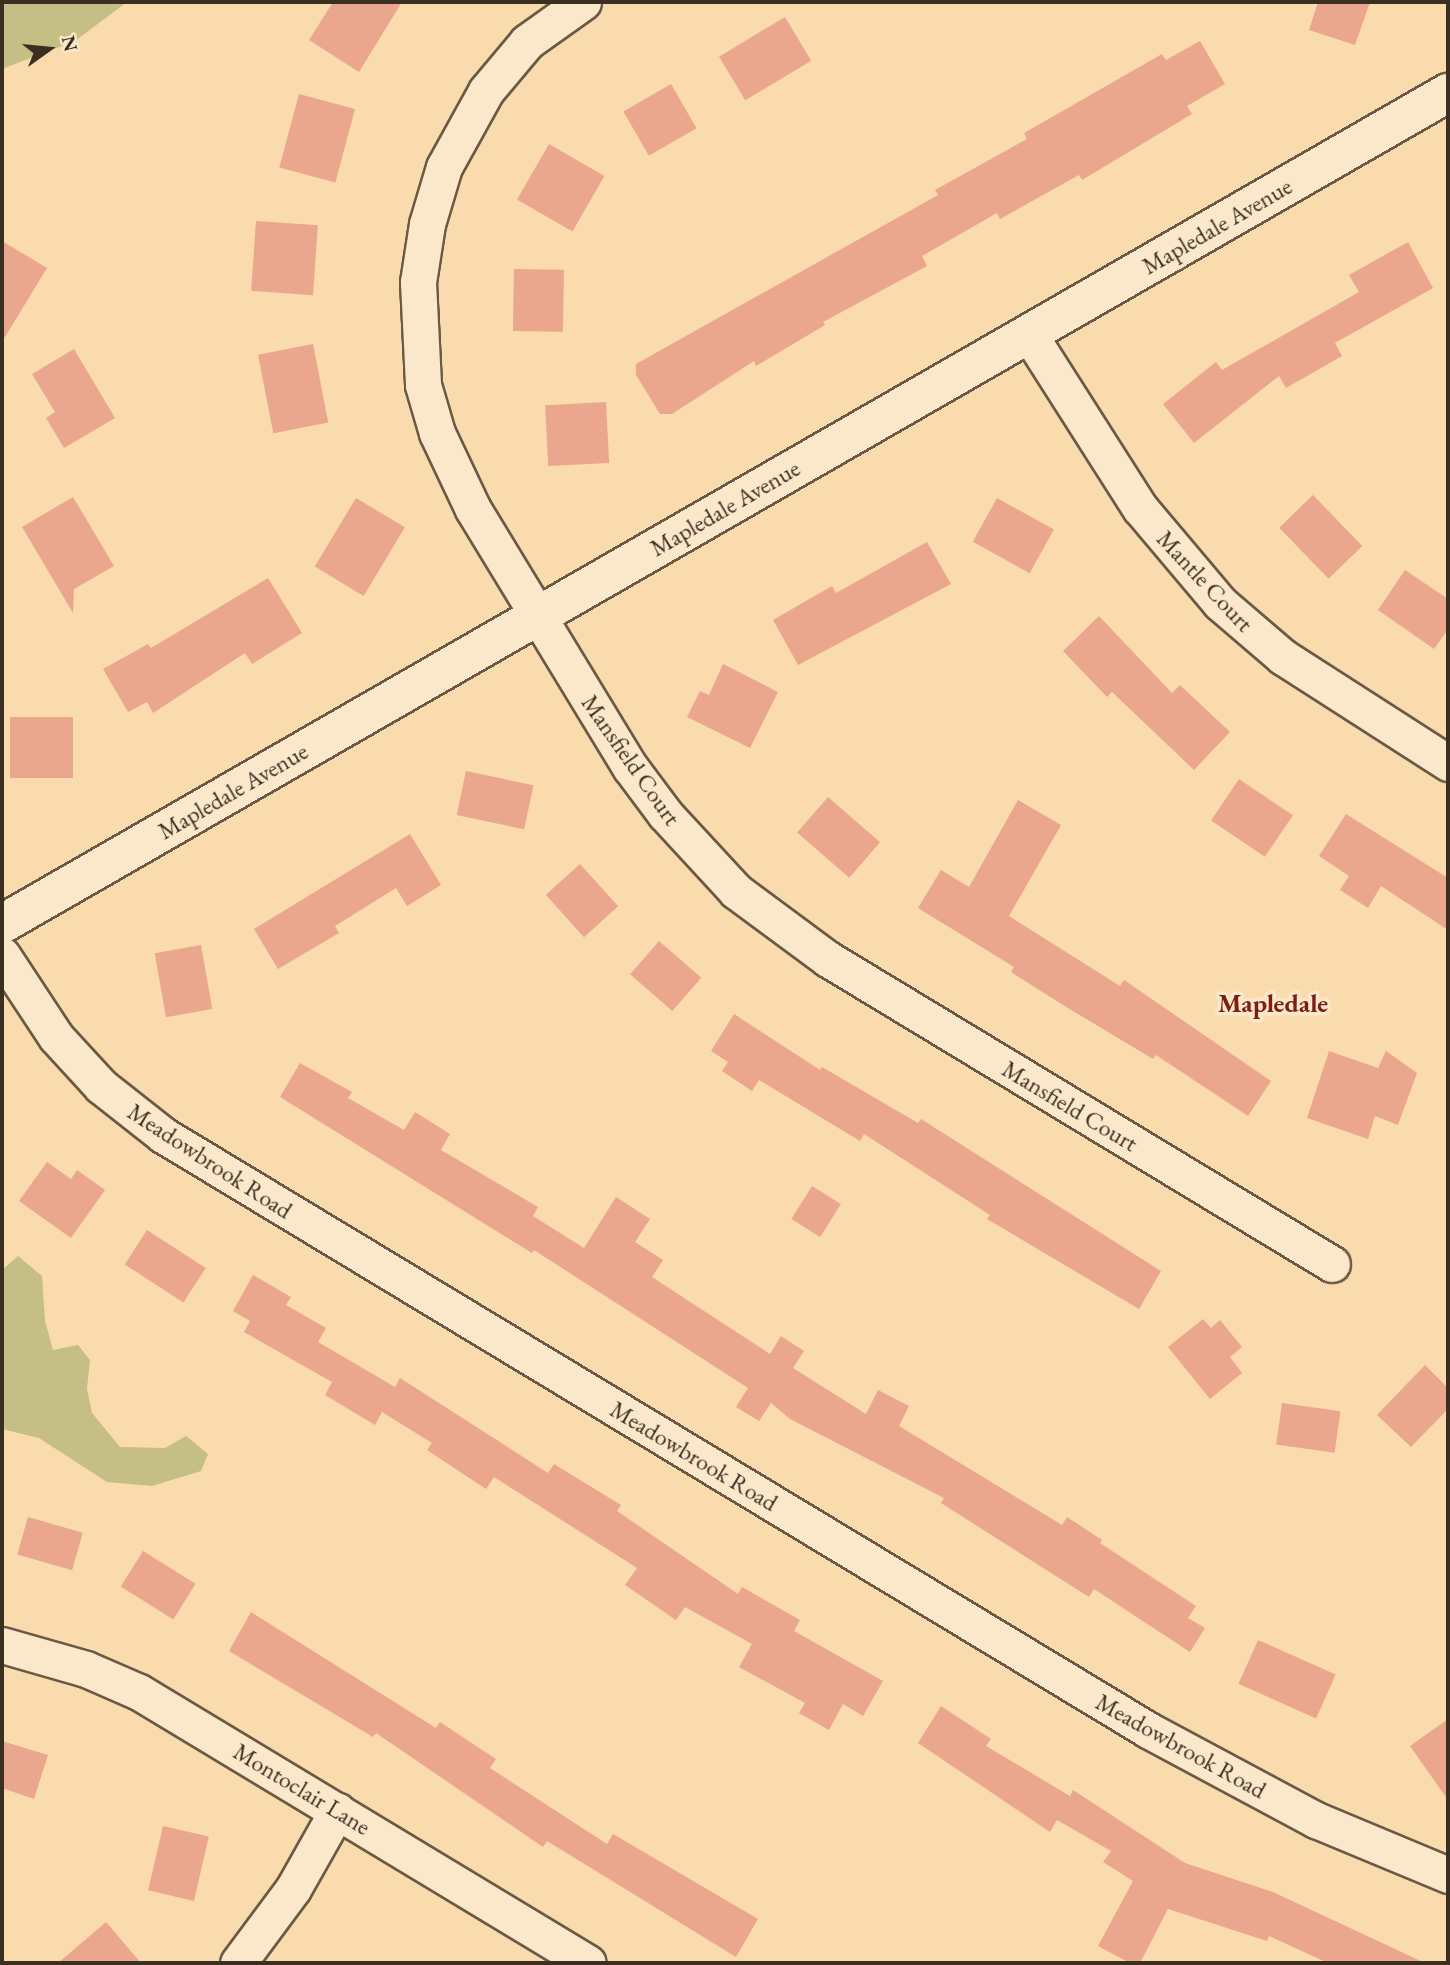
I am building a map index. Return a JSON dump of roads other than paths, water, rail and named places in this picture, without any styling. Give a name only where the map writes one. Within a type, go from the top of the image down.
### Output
[{"type":"street","name":"Mansfield Court","points":[[583,2],[527,42],[468,117],[444,167],[430,213],[418,282],[420,363],[437,433],[459,485],[630,768],[665,814],[736,891],[769,919],[828,959],[1332,1264]]},
{"type":"street","name":"Mapledale Avenue","points":[[2,925],[1448,93]]},
{"type":"street","name":"Mantle Court","points":[[1028,334],[1140,508],[1220,603],[1283,657],[1448,763]]},
{"type":"street","name":"Meadowbrook Road","points":[[2,955],[56,1037],[101,1086],[163,1135],[1148,1730],[1316,1820],[1448,1875]]},
{"type":"street","name":"Montoclair Lane","points":[[2,1644],[86,1669],[139,1692],[588,1963]]},
{"type":"street","points":[[238,1963],[293,1889],[337,1811]]},
{"type":"district","name":"Mapledale","points":[[1273,1004]]}]
